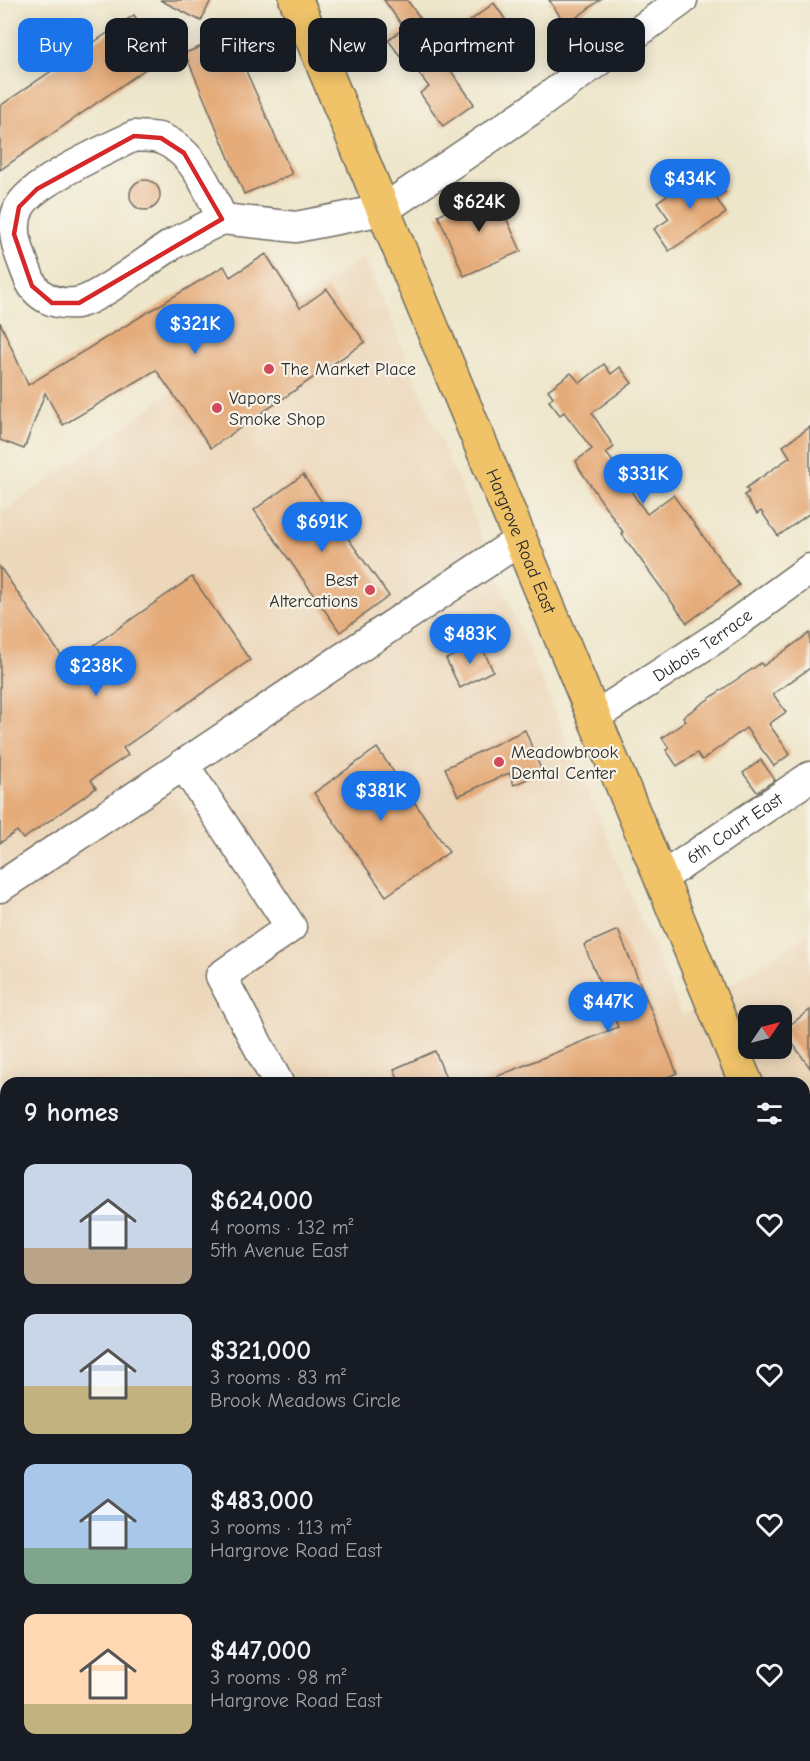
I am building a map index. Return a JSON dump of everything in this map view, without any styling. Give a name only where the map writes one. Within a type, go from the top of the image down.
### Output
[{"type":"main road","name":"Hargrove Road East","points":[[296,0],[743,1077]]},
{"type":"street","points":[[222,219],[199,174],[183,153],[160,138],[134,136],[83,160],[37,189],[19,207],[14,234],[32,286],[52,303],[79,303],[128,275],[174,244],[222,219],[296,227],[383,210],[532,109],[682,0]]},
{"type":"street","points":[[0,887],[520,540]]},
{"type":"street","name":"Dubois Terrace","points":[[594,717],[717,637],[810,569]]},
{"type":"street","points":[[183,764],[291,927],[220,976],[276,1077]]},
{"type":"street","name":"6th Court East","points":[[660,879],[810,777]]},
{"type":"highlighted area","points":[[134,136],[161,138],[184,153],[222,219],[79,303],[52,303],[32,286],[14,234],[19,207],[37,189]]},
{"type":"shaded area","points":[[364,256],[682,1016],[810,933],[810,1077],[0,1077],[0,514]]},
{"type":"building","points":[[160,0],[211,0],[200,20]]},
{"type":"building","points":[[384,0],[407,0],[420,18],[399,18],[399,21]]},
{"type":"building","points":[[549,0],[600,0],[576,18],[561,18]]},
{"type":"building","points":[[494,3],[504,18],[474,18]]},
{"type":"building","points":[[399,32],[399,54],[388,40]]},
{"type":"building","points":[[105,35],[105,72],[141,72],[0,170],[0,106],[50,72],[93,72],[93,43]]},
{"type":"building","points":[[200,47],[200,72],[247,72],[292,174],[244,194],[188,60],[188,52]]},
{"type":"building","points":[[418,72],[452,72],[474,104],[443,126],[420,93],[429,87]]},
{"type":"building","points":[[699,174],[706,184],[715,177],[725,192],[716,198],[726,213],[669,251],[654,229],[669,219],[657,202]]},
{"type":"building","points":[[145,180],[156,184],[160,195],[156,206],[145,210],[134,206],[130,195],[134,184]]},
{"type":"building","points":[[494,191],[521,251],[464,276],[438,215]]},
{"type":"building","points":[[266,254],[300,308],[327,289],[365,342],[211,448],[156,370],[63,425],[45,393],[24,449],[0,440],[0,322],[28,385],[224,266],[230,277]]},
{"type":"building","points":[[604,364],[611,374],[620,367],[632,383],[592,413],[614,447],[606,453],[614,463],[612,464],[647,514],[673,495],[739,585],[687,623],[621,533],[623,532],[580,470],[576,461],[592,449],[564,412],[560,415],[549,401],[553,397],[548,390],[571,373],[580,383]]},
{"type":"building","points":[[810,427],[810,513],[778,536],[761,511],[757,514],[744,495],[749,492],[746,488],[790,457],[783,446]]},
{"type":"building","points":[[303,475],[389,596],[340,632],[254,510]]},
{"type":"building","points":[[0,567],[67,664],[192,577],[250,660],[123,748],[128,755],[91,780],[96,788],[23,839],[17,831],[0,843]]},
{"type":"building","points":[[810,633],[810,668],[773,694],[786,712],[769,724],[790,754],[774,766],[746,728],[702,760],[697,753],[677,766],[666,750],[669,748],[662,738],[686,721],[683,717],[761,663],[763,666]]},
{"type":"building","points":[[480,643],[493,671],[460,688],[446,659]]},
{"type":"building","name":"Meadowbrook Dental Center","points":[[525,730],[542,772],[514,785],[509,773],[458,796],[445,768]]},
{"type":"building","points":[[377,748],[449,852],[386,896],[314,793]]},
{"type":"building","points":[[761,760],[775,780],[757,792],[743,773]]},
{"type":"building","points":[[618,930],[677,1073],[667,1077],[496,1077],[618,1027],[584,945]]},
{"type":"building","points":[[810,1010],[810,1068],[792,1043],[792,1023]]},
{"type":"building","points":[[435,1051],[446,1077],[397,1077],[394,1069]]},
{"type":"place","name":"The Market Place","points":[[269,369]]},
{"type":"place","name":"Vapors Smoke Shop","points":[[217,408]]},
{"type":"place","name":"Best Altercations","points":[[370,590]]},
{"type":"place","name":"Meadowbrook Dental Center","points":[[499,762]]}]
